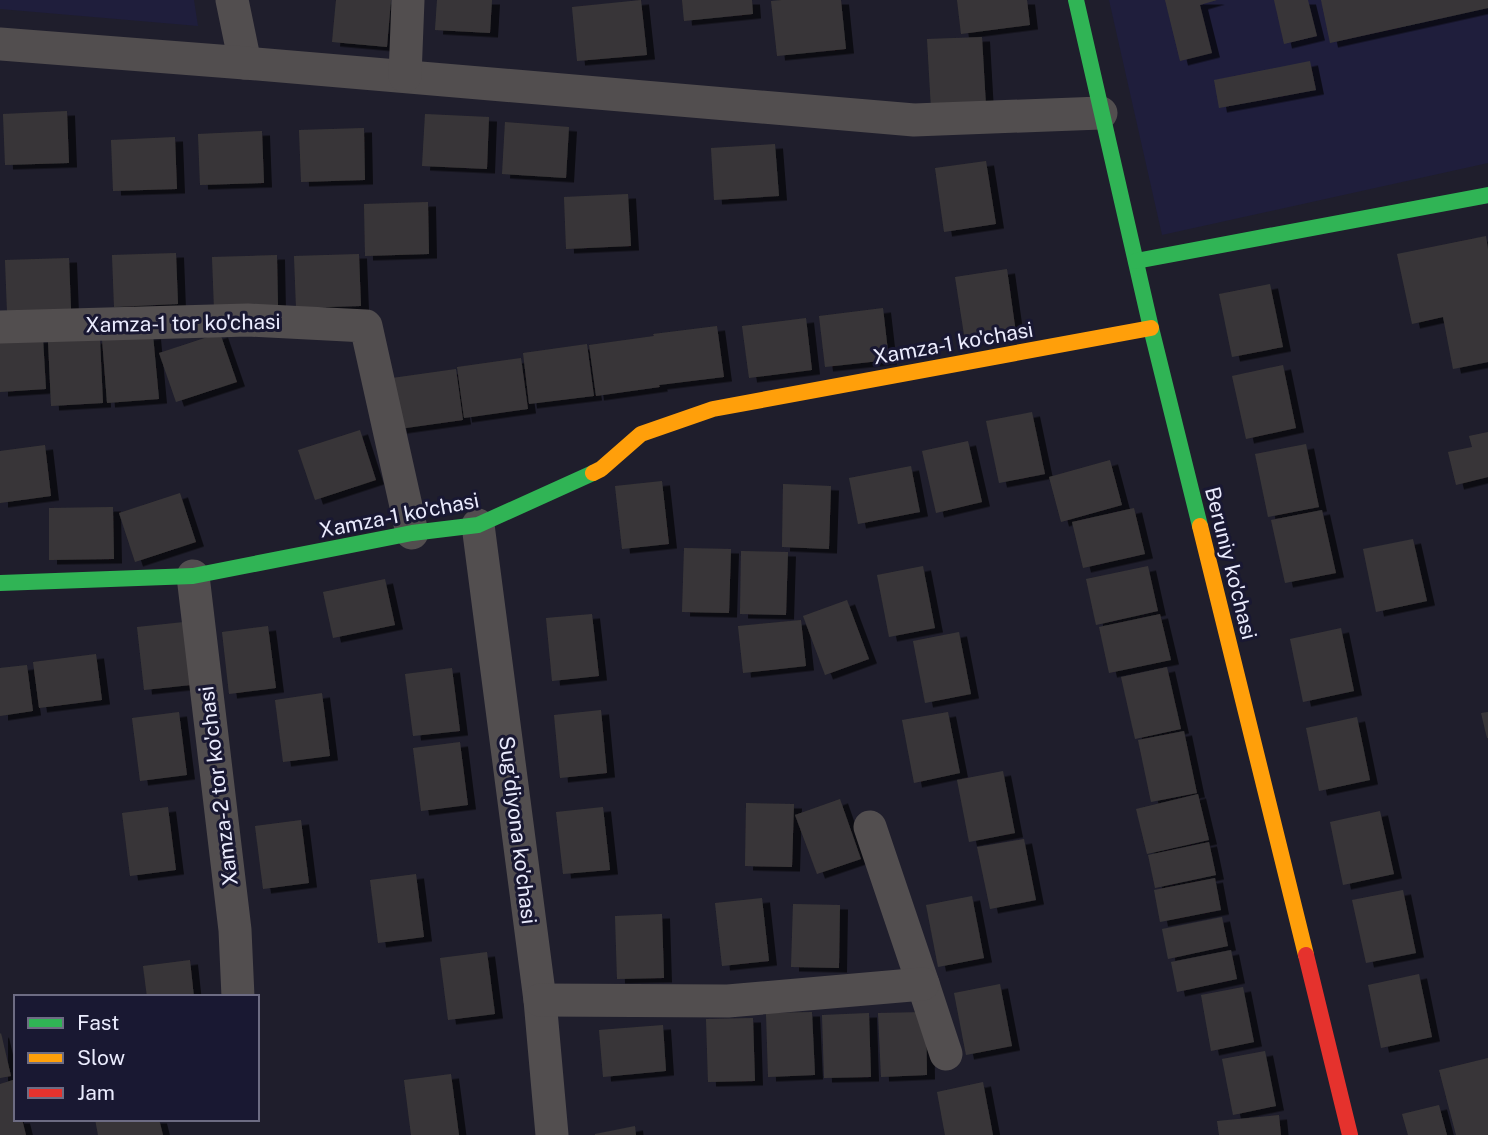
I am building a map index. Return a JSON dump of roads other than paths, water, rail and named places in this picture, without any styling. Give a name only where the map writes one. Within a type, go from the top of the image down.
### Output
[{"type":"street","points":[[232,0],[245,63]]},
{"type":"street","points":[[405,76],[408,0]]},
{"type":"street","name":"Beruniy ko'chasi","points":[[1076,0],[1152,328],[1350,1135]]},
{"type":"street","points":[[0,44],[914,120],[1101,113]]},
{"type":"street","points":[[1136,261],[1488,195]]},
{"type":"street","name":"Xamza-1 tor ko'chasi","points":[[0,327],[248,320],[366,326],[412,533]]},
{"type":"street","name":"Xamza-1 ko'chasi","points":[[0,583],[192,576],[412,533],[478,525],[601,469],[641,433],[713,409],[1152,328]]},
{"type":"street","name":"Sug'diyona ko'chasi","points":[[478,525],[540,1000],[552,1135]]},
{"type":"street","name":"Xamza-2 tor ko'chasi","points":[[192,576],[235,930],[238,995]]},
{"type":"street","points":[[870,827],[946,1054]]},
{"type":"street","points":[[540,1000],[728,1001],[923,984]]}]
